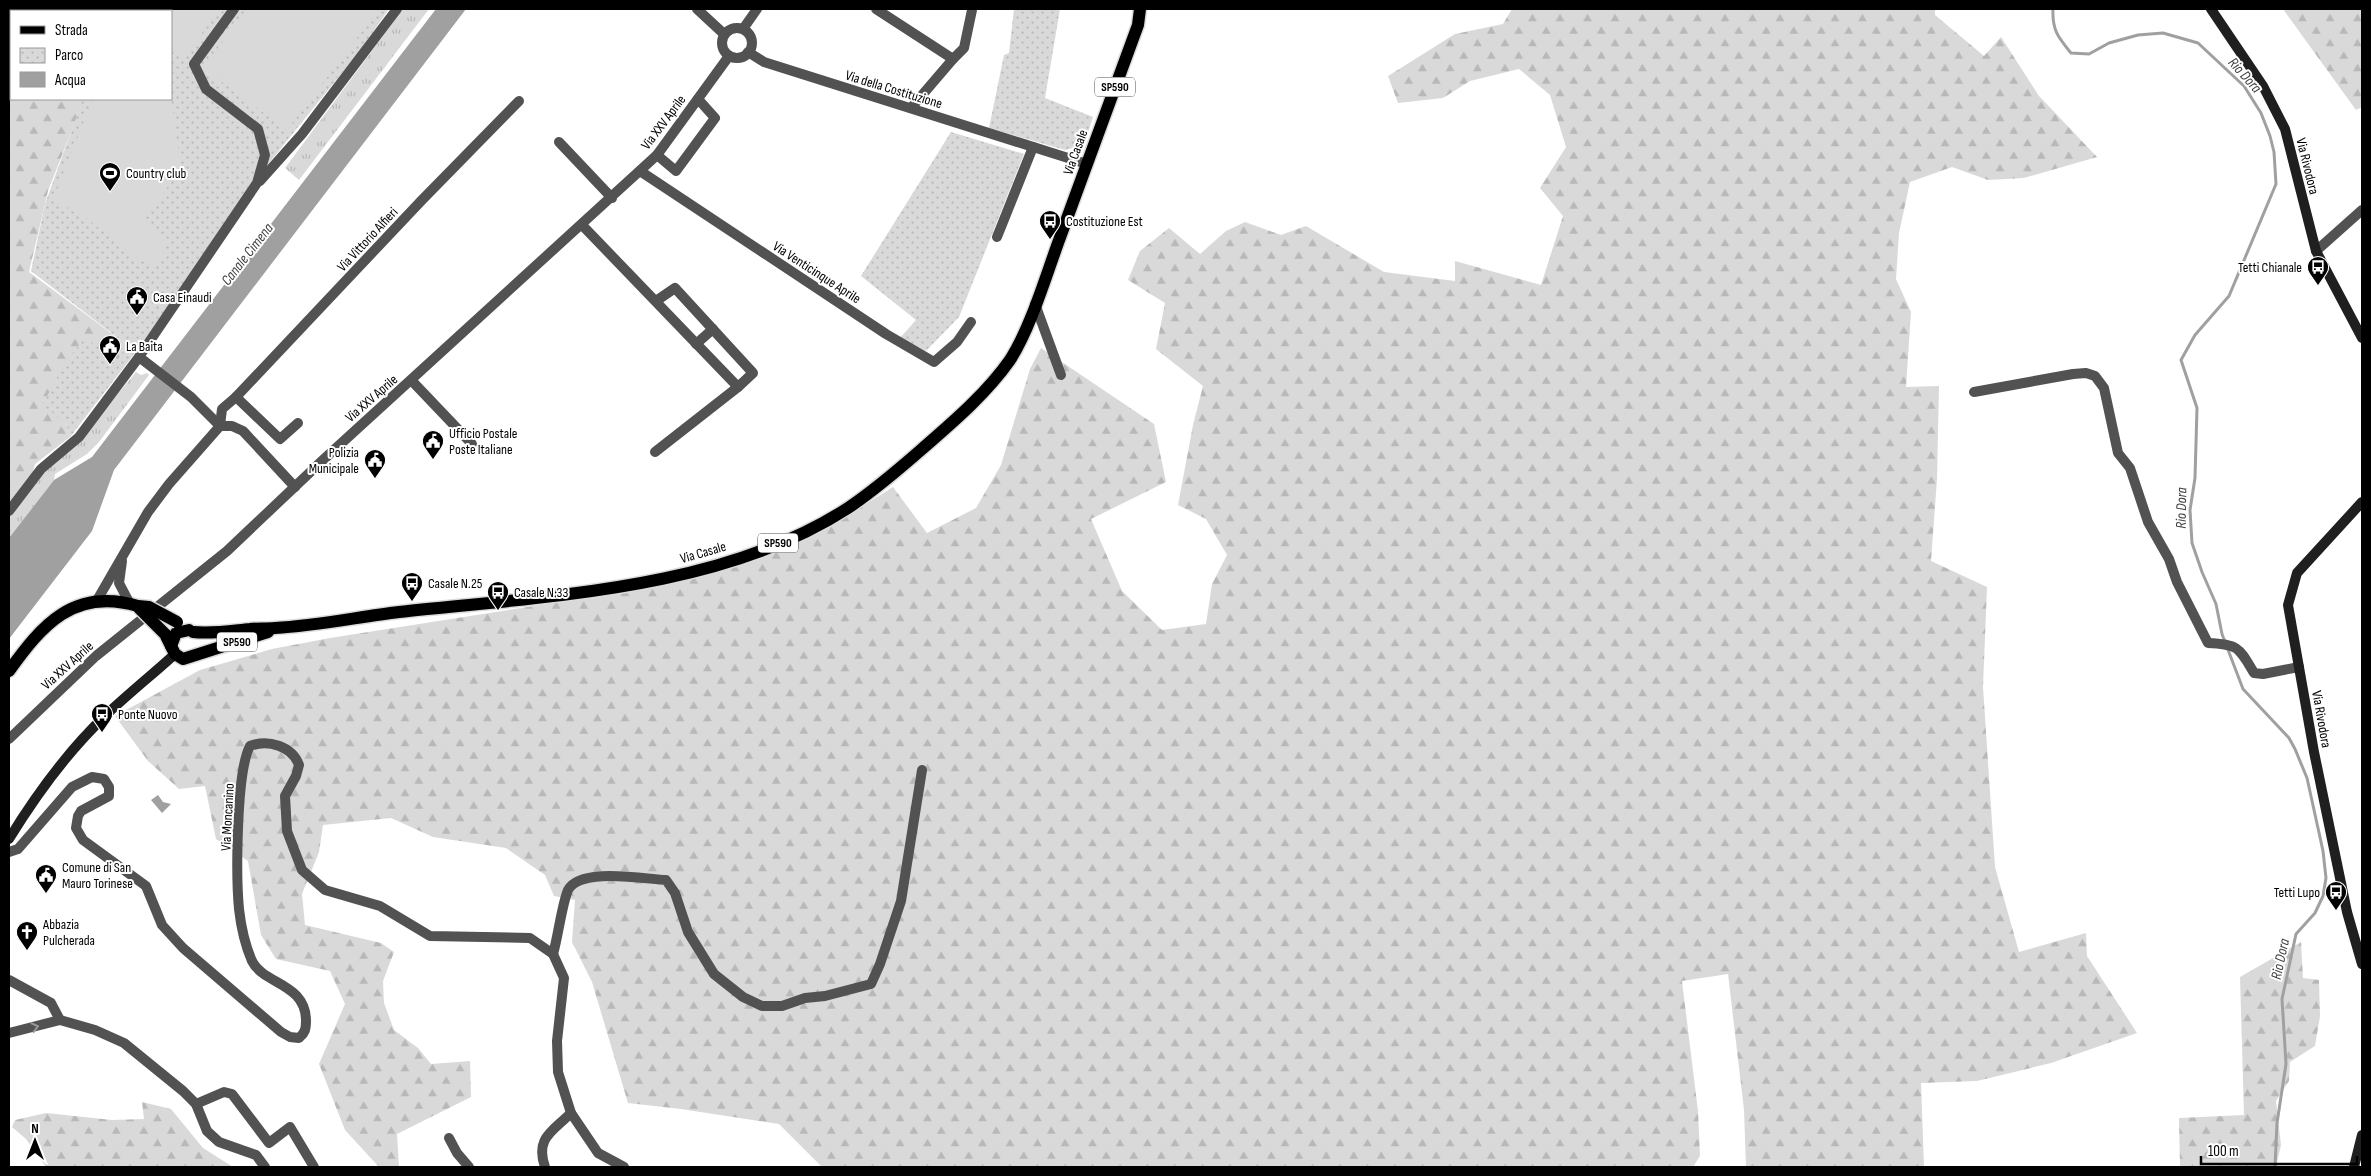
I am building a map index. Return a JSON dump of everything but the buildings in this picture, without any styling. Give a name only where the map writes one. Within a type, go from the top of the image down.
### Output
[{"type":"main road","name":"Via Casale","points":[[278,628],[360,616],[577,592],[673,576],[722,564],[789,539],[847,509],[888,478],[978,398],[1011,358],[1035,304],[1087,164],[1138,25],[1140,9]]},
{"type":"main road","points":[[9,671],[35,636],[51,621],[74,608],[96,602],[149,608],[191,631]]},
{"type":"main road","points":[[134,605],[164,634],[173,650]]},
{"type":"main road","name":"SP590","points":[[191,631],[212,634],[278,628]]},
{"type":"main road","name":"SP590","points":[[173,650],[188,658],[278,628]]},
{"type":"main road","name":"SP590","points":[[191,631],[199,640],[196,654]]},
{"type":"main road","points":[[173,650],[176,633],[191,631]]},
{"type":"street","points":[[9,511],[41,469],[79,437],[140,357],[248,200],[257,183],[265,155],[258,130],[206,89],[194,64],[234,9]]},
{"type":"street","points":[[257,183],[302,134],[396,9]]},
{"type":"street","points":[[697,9],[724,34]]},
{"type":"street","points":[[876,9],[953,59]]},
{"type":"street","name":"Via Rivodora","points":[[2211,9],[2263,86],[2285,129],[2316,251],[2362,338]]},
{"type":"street","points":[[743,29],[754,10]]},
{"type":"street","points":[[911,108],[964,48],[972,29],[972,10]]},
{"type":"street","points":[[735,28],[743,29],[751,39],[748,52],[737,58],[729,56],[722,47],[724,34],[735,28]]},
{"type":"street","name":"Via della Costituzione","points":[[748,52],[764,62],[1087,164]]},
{"type":"street","name":"Via XXV Aprile","points":[[9,739],[96,656],[227,552],[294,487],[657,156],[729,56]]},
{"type":"street","points":[[657,156],[676,171],[715,118],[698,99]]},
{"type":"street","name":"Via Vittorio Alfieri","points":[[96,602],[148,512],[169,484],[220,426],[222,409],[236,397],[421,201],[519,101]]},
{"type":"street","points":[[559,142],[612,198]]},
{"type":"street","points":[[996,237],[1033,147]]},
{"type":"street","name":"Via Venticinque Aprile","points":[[640,171],[886,334],[934,362],[957,342],[972,322]]},
{"type":"street","points":[[2316,251],[2362,210]]},
{"type":"street","points":[[582,225],[738,387]]},
{"type":"street","points":[[655,452],[753,373],[675,288],[656,301]]},
{"type":"street","points":[[1035,304],[1061,375]]},
{"type":"street","points":[[696,344],[713,329]]},
{"type":"street","points":[[140,357],[183,391],[220,426],[232,426],[242,431],[294,487]]},
{"type":"street","points":[[1974,392],[2072,374],[2086,373],[2095,376],[2104,388],[2118,453],[2130,468],[2148,522],[2169,559],[2177,582],[2208,642],[2239,648],[2254,672],[2263,674],[2299,667]]},
{"type":"street","points":[[412,381],[472,444]]},
{"type":"street","points":[[236,397],[280,439],[298,422]]},
{"type":"street","name":"Via Rivodora","points":[[2362,502],[2297,573],[2288,605],[2314,752],[2347,912],[2362,964]]},
{"type":"street","name":"Via Vittorio Alfieri","points":[[124,555],[119,583],[134,605]]},
{"type":"street","points":[[9,839],[24,814],[76,747],[173,650]]},
{"type":"street","points":[[9,665],[23,651]]},
{"type":"street","points":[[9,681],[23,651]]},
{"type":"street","name":"Via Moncanino","points":[[9,852],[18,849],[72,787],[92,777],[104,780],[109,787],[109,796],[87,806],[78,816],[76,828],[83,840],[146,886],[162,925],[183,948],[281,1032],[290,1037],[299,1038],[304,1033],[306,1026],[304,1009],[295,994],[266,975],[253,963],[243,935],[239,909],[238,859],[244,763],[250,746],[267,742],[291,752],[297,759],[298,771],[285,796],[287,831],[302,870],[324,890],[380,906],[430,936],[530,938],[553,954]]},
{"type":"street","points":[[624,1167],[598,1153],[571,1113],[558,1072],[557,1042],[564,978],[553,954],[568,891],[575,882],[587,876],[666,880],[675,893],[688,932],[714,974],[743,997],[762,1006],[782,1006],[805,998],[825,996],[871,984],[880,964],[901,901],[922,770]]},
{"type":"street","points":[[9,980],[51,1003],[60,1020]]},
{"type":"street","points":[[9,1033],[60,1020],[95,1030],[124,1042],[196,1104],[207,1131],[219,1142],[256,1155],[265,1167]]},
{"type":"street","points":[[196,1104],[224,1092],[232,1094],[269,1143],[290,1127],[314,1167]]},
{"type":"street","points":[[544,1167],[540,1153],[542,1141],[571,1113]]},
{"type":"street","points":[[2354,1167],[2362,1135]]},
{"type":"street","points":[[449,1138],[469,1167]]},
{"type":"green space","points":[[9,9],[121,9],[10,10],[10,100],[84,100],[48,191],[29,272],[127,345],[118,360],[66,423],[70,437],[35,464],[32,475],[9,506]]},
{"type":"green space","points":[[219,9],[184,59],[172,51],[172,10],[136,10]]},
{"type":"green space","points":[[247,9],[379,9],[287,130],[203,68]]},
{"type":"green space","points":[[389,9],[358,53],[252,184],[148,336],[70,437],[66,423],[42,405],[67,360],[85,338],[118,359],[127,345],[31,271],[45,204],[83,100],[172,100],[172,10],[118,10]]},
{"type":"green space","points":[[403,9],[429,9],[299,180],[285,168]]},
{"type":"green space","points":[[1014,9],[1060,9],[1045,98],[1093,117],[1084,145],[1065,150],[989,128],[1004,55],[1009,53]]},
{"type":"green space","points":[[1512,9],[1935,9],[1935,15],[1984,56],[2001,37],[2039,96],[2097,157],[2024,178],[1988,180],[1952,167],[1910,182],[1899,233],[1896,279],[1911,312],[1906,387],[1939,386],[1937,479],[1931,561],[1987,587],[1983,687],[1995,867],[2019,952],[2086,933],[2087,956],[2137,1033],[2051,1063],[1977,1081],[1921,1083],[1924,1167],[1746,1167],[1744,1110],[1728,974],[1682,981],[1698,1111],[1700,1156],[1693,1167],[822,1167],[779,1124],[628,1103],[592,982],[572,942],[575,900],[554,896],[545,875],[506,848],[433,837],[391,818],[323,825],[319,852],[302,894],[305,925],[381,943],[394,952],[383,981],[384,1003],[394,1030],[418,1048],[431,1064],[470,1061],[471,1097],[397,1134],[399,1167],[379,1167],[345,1130],[319,1064],[345,1004],[330,971],[276,959],[261,935],[248,861],[216,839],[205,786],[179,789],[148,761],[115,716],[200,670],[272,649],[330,638],[661,586],[695,578],[745,563],[793,544],[819,532],[893,487],[927,533],[976,508],[1001,465],[1030,369],[1041,348],[1154,424],[1166,482],[1091,519],[1122,591],[1162,630],[1206,624],[1212,584],[1227,555],[1206,519],[1178,505],[1193,425],[1203,386],[1156,349],[1165,303],[1128,280],[1140,251],[1169,228],[1200,254],[1226,231],[1245,222],[1281,235],[1306,226],[1384,272],[1455,281],[1455,261],[1541,285],[1563,216],[1540,188],[1566,147],[1550,95],[1519,69],[1470,81],[1443,98],[1398,103],[1388,76],[1455,34],[1503,24]]},
{"type":"green space","points":[[2283,9],[2362,9],[2362,107],[2356,110]]},
{"type":"green space","name":"Country club","points":[[93,100],[171,100],[181,168],[144,220],[169,240],[158,266],[138,260],[77,210],[53,204],[60,181]]},
{"type":"green space","points":[[951,132],[1024,154],[959,317],[926,351],[900,338],[916,320],[861,276]]},
{"type":"green space","points":[[136,372],[141,375],[147,373],[149,375],[99,442],[87,454],[55,474],[54,480],[9,538],[9,517],[32,484],[82,437]]},
{"type":"green space","points":[[2301,942],[2303,978],[2319,980],[2320,1016],[2315,1046],[2290,1062],[2289,1081],[2276,1101],[2281,1145],[2276,1167],[2180,1167],[2179,1118],[2244,1115],[2240,977]]},
{"type":"green space","points":[[142,1102],[171,1109],[203,1148],[233,1167],[46,1167],[26,1139],[12,1127],[15,1120],[46,1113],[112,1120],[144,1119]]},
{"type":"water","points":[[436,9],[466,9],[114,470],[92,531],[9,639],[9,538],[54,480],[92,457]]},
{"type":"water","points":[[158,795],[163,802],[171,804],[162,813],[151,800]]},
{"type":"waterway","name":"Rio Dora","points":[[2053,9],[2057,33],[2071,53],[2089,54],[2109,43],[2138,35],[2163,33],[2198,43],[2244,86],[2261,113],[2274,152],[2276,184],[2229,296],[2195,335],[2181,360],[2197,408],[2195,478],[2190,510],[2192,543],[2216,604],[2222,634],[2243,689],[2289,738],[2295,749],[2307,778],[2323,851],[2326,878],[2323,896],[2315,913],[2296,934],[2282,999],[2286,1064],[2277,1123],[2275,1167]]},
{"type":"place","name":"Country club","points":[[110,192]]},
{"type":"place","name":"Costituzione Est","points":[[1050,240]]},
{"type":"place","name":"Tetti Chianale","points":[[2318,286]]},
{"type":"place","name":"Casa Einaudi","points":[[137,316]]},
{"type":"place","name":"La Baita","points":[[110,365]]},
{"type":"place","name":"Ufficio Postale Poste Italiane","points":[[433,460]]},
{"type":"place","name":"Polizia Municipale","points":[[375,479]]},
{"type":"place","name":"Casale N.25","points":[[412,602]]},
{"type":"place","name":"Casale N.33","points":[[498,611]]},
{"type":"place","name":"Ponte Nuovo","points":[[102,733]]},
{"type":"place","name":"Comune di San Mauro Torinese","points":[[46,894]]},
{"type":"place","name":"Tetti Lupo","points":[[2336,911]]},
{"type":"place","name":"Abbazia Pulcherada","points":[[27,951]]},
{"type":"water label","name":"Canale Cimena","points":[[247,254]]}]
